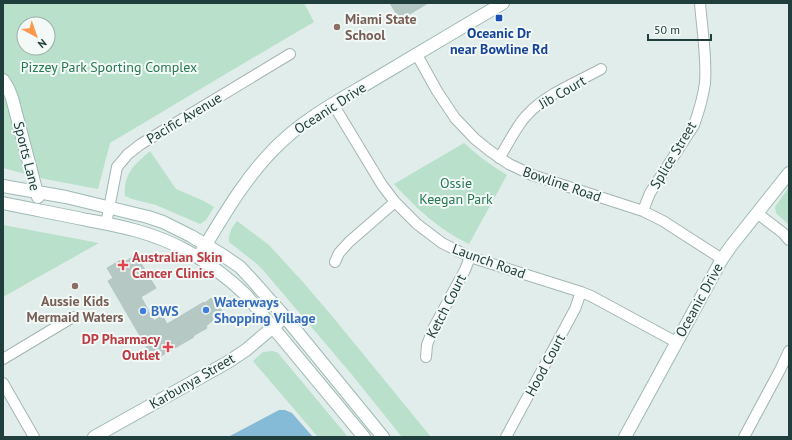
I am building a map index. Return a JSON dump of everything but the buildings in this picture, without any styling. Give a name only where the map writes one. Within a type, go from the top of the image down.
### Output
[{"type":"street","name":"Oceanic Drive","points":[[198,257],[241,189],[262,162],[287,136],[333,104],[503,3]]},
{"type":"street","name":"Splice Street","points":[[643,211],[650,193],[694,125],[702,98],[705,84],[705,67],[700,3]]},
{"type":"street","name":"Pacific Avenue","points":[[106,224],[117,168],[128,154],[141,144],[290,54]]},
{"type":"street","name":"Bowline Road","points":[[416,55],[455,118],[475,139],[499,158],[543,180],[643,211],[663,221],[722,259]]},
{"type":"street","name":"Jib Court","points":[[499,158],[521,122],[535,107],[562,89],[601,69]]},
{"type":"street","name":"Sports Lane","points":[[3,80],[12,98],[37,192],[40,210]]},
{"type":"street","name":"Launch Road","points":[[333,104],[375,174],[395,202],[417,224],[442,243],[470,257],[581,292],[676,342]]},
{"type":"street","name":"Oceanic Drive","points":[[625,437],[730,246],[789,173]]},
{"type":"street","points":[[3,186],[66,197],[148,217],[163,222],[206,244],[240,267],[253,281],[285,317],[383,437]]},
{"type":"street","points":[[335,262],[343,247],[395,202]]},
{"type":"street","points":[[3,204],[40,210],[134,230],[155,236],[198,257],[215,268],[246,295],[364,437]]},
{"type":"street","points":[[757,213],[783,233],[789,240]]},
{"type":"street","name":"Ketch Court","points":[[426,357],[427,345],[431,334],[465,270],[470,257]]},
{"type":"street","name":"Hood Court","points":[[506,437],[575,309],[581,292]]},
{"type":"street","points":[[3,359],[73,317]]},
{"type":"street","name":"Karbunya Street","points":[[94,437],[228,362],[246,350],[285,317]]},
{"type":"street","points":[[744,437],[789,351]]},
{"type":"street","points":[[3,383],[34,437]]},
{"type":"green space","name":"Pizzey Park Sporting Complex","points":[[3,3],[304,3],[314,22],[110,143],[98,189],[45,179],[3,168]]},
{"type":"green space","name":"Ossie Keegan Park","points":[[464,143],[474,152],[507,175],[469,244],[447,232],[428,218],[394,184]]},
{"type":"green space","points":[[150,151],[176,189],[214,207],[206,220],[200,224],[156,205],[125,196],[126,182],[131,170],[139,160]]},
{"type":"green space","points":[[789,187],[789,225],[776,213],[775,207]]},
{"type":"green space","points":[[237,221],[269,245],[302,281],[431,437],[402,437],[353,376],[263,270],[229,242],[230,233]]},
{"type":"green space","points":[[3,225],[99,243],[3,297]]},
{"type":"green space","points":[[273,351],[278,353],[348,437],[318,437],[253,361],[263,352]]},
{"type":"water","points":[[279,410],[285,410],[292,413],[313,437],[228,437]]},
{"type":"place","name":"Oceanic Dr near Bowline Rd","points":[[499,18]]},
{"type":"place","name":"Miami State School","points":[[337,27]]},
{"type":"place","name":"Australian Skin Cancer Clinics","points":[[123,265]]},
{"type":"place","name":"Aussie Kids Mermaid Waters","points":[[75,286]]},
{"type":"place","name":"Waterways Shopping Village","points":[[206,310]]},
{"type":"place","name":"BWS","points":[[143,311]]},
{"type":"place","name":"DP Pharmacy Outlet","points":[[168,347]]}]
